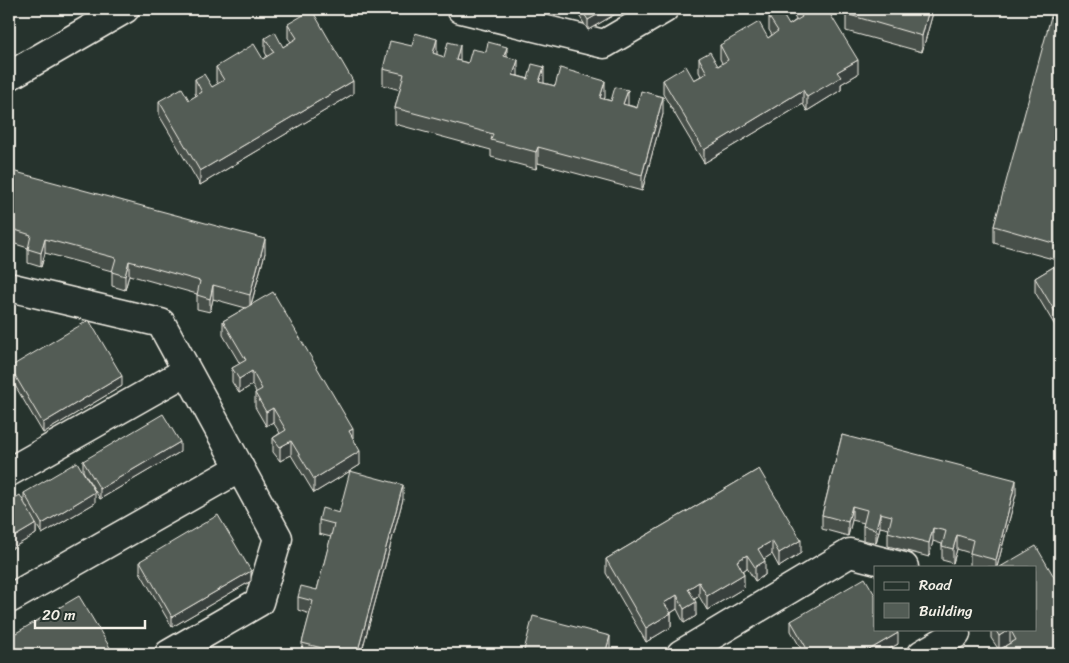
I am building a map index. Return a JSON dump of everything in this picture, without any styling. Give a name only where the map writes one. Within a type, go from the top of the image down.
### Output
[{"type":"street","points":[[9,76],[125,9]]},
{"type":"street","points":[[461,9],[604,44],[664,9]]},
{"type":"street","points":[[9,287],[161,323],[278,538],[260,602],[169,654]]},
{"type":"street","points":[[9,472],[188,372]]},
{"type":"street","points":[[9,599],[240,468]]},
{"type":"street","points":[[681,654],[850,553],[900,566]]},
{"type":"street","points":[[922,654],[959,639]]},
{"type":"building","points":[[581,9],[607,9],[588,20]]},
{"type":"building","points":[[798,9],[827,9],[858,60],[837,72],[841,77],[807,97],[803,90],[704,150],[663,80],[686,66],[694,80],[707,73],[699,58],[710,52],[718,66],[728,60],[720,45],[759,22],[768,38],[778,31],[769,17],[780,10],[789,25],[802,17]]},
{"type":"building","points":[[847,9],[929,9],[922,36],[846,14]]},
{"type":"building","points":[[1053,9],[1060,9],[1060,245],[994,226]]},
{"type":"building","points":[[312,10],[353,81],[200,171],[159,101],[182,88],[189,100],[202,92],[195,79],[204,74],[212,87],[224,80],[216,67],[254,44],[263,59],[274,52],[265,38],[275,32],[283,47],[297,38],[288,24]]},
{"type":"building","points":[[415,33],[437,39],[433,53],[444,57],[448,42],[460,45],[456,60],[468,63],[472,49],[486,52],[488,42],[507,47],[504,56],[518,60],[513,75],[528,79],[532,64],[544,67],[539,82],[555,86],[560,68],[605,81],[600,98],[611,101],[615,87],[628,90],[623,104],[637,108],[641,91],[663,97],[642,175],[538,147],[536,152],[491,140],[493,134],[395,108],[404,74],[383,69],[390,41],[412,46]]},
{"type":"building","points":[[12,171],[265,239],[250,295],[213,285],[210,299],[197,295],[200,281],[129,261],[125,276],[112,272],[116,258],[45,239],[41,253],[28,249],[31,235],[9,228],[9,182]]},
{"type":"building","points":[[1060,263],[1060,320],[1035,278]]},
{"type":"building","points":[[273,292],[353,429],[349,431],[360,451],[314,479],[291,441],[280,447],[273,438],[286,430],[273,408],[266,412],[255,393],[262,389],[252,371],[239,379],[232,368],[246,360],[223,321]]},
{"type":"building","points":[[89,320],[122,376],[43,423],[10,367]]},
{"type":"building","points":[[163,414],[180,442],[100,489],[83,461]]},
{"type":"building","points":[[842,435],[1016,480],[996,560],[970,553],[973,540],[957,535],[953,549],[942,546],[946,531],[933,528],[929,543],[888,532],[892,516],[880,513],[876,529],[863,526],[867,510],[852,506],[848,522],[822,515]]},
{"type":"building","points":[[77,462],[95,492],[42,524],[24,493]]},
{"type":"building","points":[[759,469],[801,540],[779,553],[772,541],[758,549],[765,561],[755,567],[747,555],[737,561],[744,574],[707,596],[699,582],[688,589],[696,602],[684,609],[677,595],[664,603],[671,613],[646,628],[606,559]]},
{"type":"building","points":[[350,471],[403,485],[357,654],[346,654],[302,643],[313,601],[298,597],[301,586],[317,590],[334,524],[319,520],[322,508],[339,513]]},
{"type":"building","points":[[20,495],[36,524],[9,540],[9,502]]},
{"type":"building","points":[[218,515],[251,571],[172,617],[140,561]]},
{"type":"building","points":[[1036,546],[1060,587],[1060,654],[1010,654],[1005,646],[1016,640],[1011,630],[1036,630],[1036,566],[1002,566]]},
{"type":"building","points":[[865,578],[874,593],[874,630],[896,630],[898,633],[862,654],[810,654],[791,621]]},
{"type":"building","points":[[79,596],[112,651],[107,654],[9,654],[9,637]]},
{"type":"building","points":[[533,616],[610,636],[605,654],[523,654]]},
{"type":"building","points":[[996,630],[1008,630],[999,636]]}]
